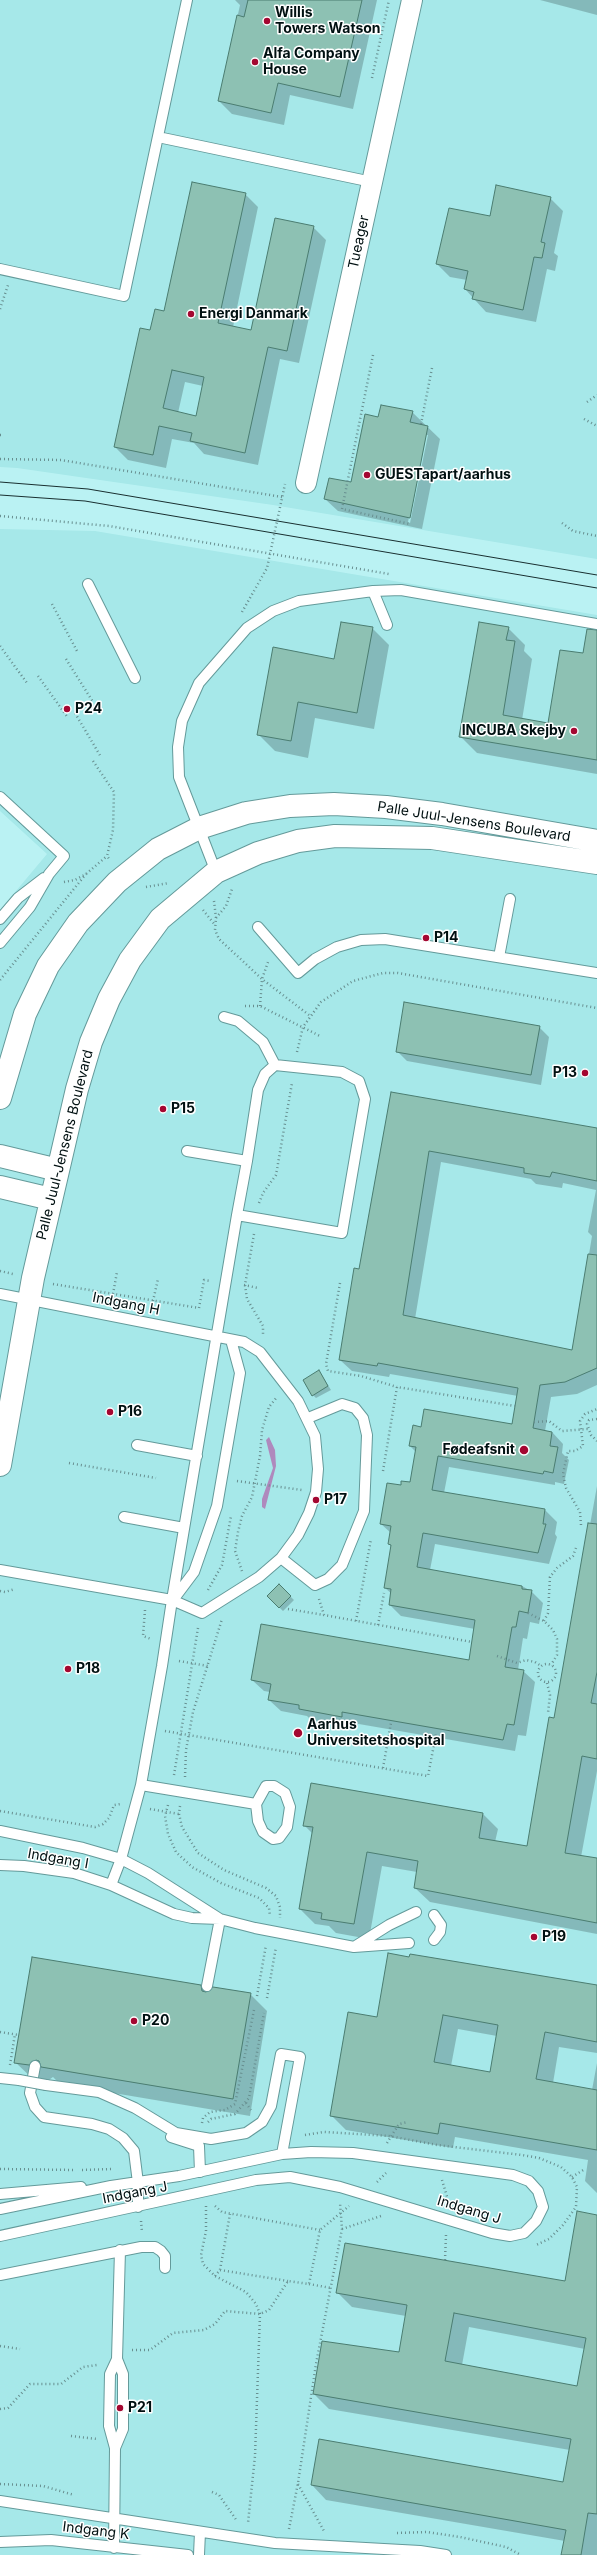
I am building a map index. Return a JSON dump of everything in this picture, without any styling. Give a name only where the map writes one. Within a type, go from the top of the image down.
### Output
[{"type":"street","name":"Tueager","points":[[306,483],[412,0]]},
{"type":"street","name":"Palle Juul-Jensens Boulevard","points":[[0,1098],[25,1014],[48,966],[78,923],[117,882],[158,849],[199,828],[246,813],[290,806],[334,804],[386,806],[442,814],[597,841]]},
{"type":"street","name":"Palle Juul-Jensens Boulevard","points":[[0,1465],[33,1278],[77,1089],[91,1042],[112,993],[130,960],[160,919],[216,872],[258,853],[298,841],[335,836],[432,838],[597,863]]},
{"type":"street","points":[[0,1156],[58,1170]]},
{"type":"street","points":[[0,1187],[51,1199]]},
{"type":"lane","points":[[0,269],[124,296],[187,0]]},
{"type":"lane","points":[[158,137],[372,182]]},
{"type":"lane","points":[[88,584],[135,678]]},
{"type":"lane","points":[[216,872],[179,778],[178,747],[182,721],[199,683],[247,628],[273,611],[299,601],[372,591],[401,590],[597,624]]},
{"type":"lane","points":[[372,591],[387,625]]},
{"type":"lane","points":[[0,798],[64,856],[49,874],[30,907],[0,943]]},
{"type":"lane","points":[[0,919],[18,898],[49,874]]},
{"type":"lane","points":[[498,957],[510,899]]},
{"type":"lane","points":[[258,927],[298,973],[315,959],[337,947],[361,940],[385,939],[405,940],[597,973]]},
{"type":"lane","points":[[224,1017],[238,1021],[263,1042],[275,1064]]},
{"type":"lane","points":[[111,1885],[121,1859],[141,1785],[258,1090],[265,1074],[275,1064]]},
{"type":"lane","points":[[237,1215],[342,1233],[365,1098],[363,1089],[359,1081],[342,1072],[275,1064]]},
{"type":"lane","points":[[186,1152],[247,1160]]},
{"type":"lane","name":"Indgang H","points":[[0,1294],[244,1342],[260,1352],[289,1389],[308,1418],[318,1452],[316,1492],[309,1513],[298,1535],[281,1558],[250,1582],[202,1613],[172,1600]]},
{"type":"lane","points":[[172,1600],[194,1572],[217,1506],[240,1373],[232,1340]]},
{"type":"lane","points":[[281,1558],[315,1585],[328,1579],[342,1565],[364,1510],[367,1435],[363,1418],[355,1408],[342,1404],[308,1418]]},
{"type":"lane","points":[[137,1445],[197,1456]]},
{"type":"lane","points":[[124,1517],[184,1528]]},
{"type":"lane","points":[[0,1570],[172,1600]]},
{"type":"lane","points":[[141,1785],[256,1804]]},
{"type":"lane","points":[[266,1786],[274,1786],[285,1793],[290,1801],[289,1819],[287,1827],[279,1838],[273,1839],[263,1832],[258,1821],[256,1804],[266,1786]]},
{"type":"lane","points":[[0,1831],[83,1848],[121,1859],[155,1877],[220,1919],[354,1947],[409,1943]]},
{"type":"lane","name":"Indgang I","points":[[0,1865],[24,1866],[74,1873],[111,1885],[174,1914],[192,1918],[220,1919]]},
{"type":"lane","points":[[354,1947],[389,1925],[416,1912]]},
{"type":"lane","points":[[434,1915],[441,1925],[440,1932],[434,1940]]},
{"type":"lane","points":[[207,1986],[220,1919]]},
{"type":"lane","points":[[0,2078],[99,2092],[135,2108],[176,2133],[205,2138],[246,2133],[262,2122],[271,2106],[281,2054],[300,2057],[282,2154]]},
{"type":"lane","points":[[34,2066],[30,2093],[35,2107],[44,2117],[92,2124],[109,2129],[123,2138],[134,2151],[138,2183],[138,2207]]},
{"type":"lane","points":[[135,2108],[165,2134],[199,2146],[200,2172]]},
{"type":"lane","name":"Indgang J","points":[[0,2236],[256,2180],[290,2178],[340,2187],[456,2222],[510,2236],[524,2233],[536,2221],[543,2207],[538,2191],[529,2181],[513,2175],[353,2153],[282,2154],[200,2172],[138,2183],[111,2186]]},
{"type":"lane","points":[[0,2194],[111,2186]]},
{"type":"lane","points":[[0,2209],[111,2186]]},
{"type":"lane","points":[[0,2275],[120,2250],[142,2247],[155,2248],[160,2251],[165,2256],[165,2268]]},
{"type":"lane","points":[[114,2548],[116,2519],[115,2448],[109,2426],[110,2374],[117,2359],[120,2250]]},
{"type":"lane","points":[[0,2501],[286,2544],[420,2551],[446,2555]]},
{"type":"lane","points":[[199,2555],[200,2532]]},
{"type":"lane","name":"Indgang K","points":[[0,2542],[51,2540],[188,2555]]},
{"type":"path","points":[[0,309],[4,300],[11,271]]},
{"type":"path","points":[[0,299],[4,300]]},
{"type":"path","points":[[373,355],[342,509],[410,524]]},
{"type":"path","points":[[420,424],[432,368]]},
{"type":"path","points":[[587,402],[597,394]]},
{"type":"path","points":[[584,419],[597,426]]},
{"type":"path","points":[[0,459],[61,460],[282,496]]},
{"type":"path","points":[[0,516],[109,526],[270,552],[397,575]]},
{"type":"path","points":[[562,523],[573,531],[597,536]]},
{"type":"path","points":[[247,628],[242,614],[244,605],[262,579],[270,552]]},
{"type":"path","points":[[52,604],[77,651]]},
{"type":"path","points":[[0,646],[27,683]]},
{"type":"path","points":[[66,659],[93,702]]},
{"type":"path","points":[[38,676],[68,718]]},
{"type":"path","points":[[75,713],[101,757]]},
{"type":"path","points":[[0,980],[86,874],[107,856]]},
{"type":"path","points":[[49,874],[60,882],[75,880],[86,874]]},
{"type":"path","points":[[216,918],[215,930],[219,939],[262,979],[309,1015]]},
{"type":"path","points":[[260,1006],[262,979],[268,963],[277,949]]},
{"type":"path","points":[[224,1017],[232,1007],[260,1006],[320,1036]]},
{"type":"path","points":[[0,1271],[33,1278],[52,1284],[199,1308],[204,1280],[258,1288]]},
{"type":"path","points":[[113,1294],[116,1272]]},
{"type":"path","points":[[153,1301],[158,1279]]},
{"type":"path","points":[[340,1283],[326,1364],[328,1371],[361,1376],[397,1387],[515,1406]]},
{"type":"path","points":[[381,1479],[397,1387]]},
{"type":"path","points":[[250,1582],[239,1566],[235,1551],[242,1516],[252,1496],[256,1482],[262,1430],[269,1407],[289,1389]]},
{"type":"path","points":[[581,1525],[580,1512],[566,1488],[563,1474],[568,1451],[575,1451],[583,1446],[580,1420],[585,1414],[592,1413],[597,1409]]},
{"type":"path","points":[[592,1413],[596,1419],[589,1420],[588,1429],[597,1441]]},
{"type":"path","points":[[534,1422],[550,1421],[562,1431],[570,1432],[580,1429],[588,1429]]},
{"type":"path","points":[[69,1463],[156,1478]]},
{"type":"path","points":[[237,1481],[273,1484],[287,1487]]},
{"type":"path","points":[[356,1621],[372,1532]]},
{"type":"path","points":[[544,1621],[548,1613],[550,1577],[557,1568],[573,1556],[576,1548]]},
{"type":"path","points":[[315,1585],[324,1615]]},
{"type":"path","points":[[0,1591],[5,1592],[21,1587]]},
{"type":"path","points":[[378,1625],[384,1593]]},
{"type":"path","points":[[142,1608],[146,1611],[143,1636],[166,1641]]},
{"type":"path","points":[[288,1609],[472,1642]]},
{"type":"path","points":[[497,1656],[517,1663],[526,1660],[535,1662],[541,1666],[551,1664],[557,1655],[557,1639],[553,1630],[544,1621],[528,1613]]},
{"type":"path","points":[[223,1616],[193,1712],[179,1814],[182,1827],[198,1853],[224,1870],[266,1888],[276,1896],[280,1908],[278,1932],[267,1998]]},
{"type":"path","points":[[163,1659],[208,1666]]},
{"type":"path","points":[[541,1666],[538,1670],[538,1676],[541,1681],[547,1683],[553,1681],[556,1675],[556,1669],[551,1664]]},
{"type":"path","points":[[547,1683],[550,1695],[548,1714]]},
{"type":"path","points":[[383,1768],[391,1723]]},
{"type":"path","points":[[150,1729],[428,1776],[436,1734]]},
{"type":"path","points":[[0,1811],[95,1827],[103,1824],[109,1818],[117,1803],[179,1814]]},
{"type":"path","points":[[205,2138],[203,2118],[210,2112],[225,2110],[235,2104],[254,2010]]},
{"type":"path","points":[[205,2138],[208,2121],[235,2114],[249,2098],[264,2013]]},
{"type":"path","points":[[0,2032],[17,2035],[10,2065],[5,2064]]},
{"type":"path","points":[[382,2157],[389,2136],[398,2124],[408,2122]]},
{"type":"path","points":[[446,2146],[442,2181],[456,2222]]},
{"type":"path","points":[[309,2284],[320,2230],[364,2194],[400,2159]]},
{"type":"path","points":[[572,2177],[586,2169]]},
{"type":"path","points":[[286,2544],[298,2484],[316,2364],[342,2229],[340,2187]]},
{"type":"path","points":[[210,2190],[206,2205],[206,2231],[201,2255],[203,2264],[216,2276],[246,2292],[256,2304],[260,2314],[252,2491],[245,2539]]},
{"type":"path","points":[[210,2190],[216,2206],[222,2212],[320,2230]]},
{"type":"path","points":[[206,2205],[216,2206]]},
{"type":"path","points":[[138,2207],[142,2224],[142,2247]]},
{"type":"path","points":[[216,2276],[220,2270],[230,2214]]},
{"type":"path","points":[[445,2260],[446,2234]]},
{"type":"path","points":[[220,2270],[331,2288]]},
{"type":"path","points":[[0,2408],[8,2408],[30,2384],[61,2384],[83,2367],[105,2364],[117,2359],[130,2350],[150,2350],[174,2333],[204,2330],[215,2324],[225,2311],[260,2314],[269,2310],[288,2281]]},
{"type":"path","points":[[0,2346],[20,2348]]},
{"type":"path","points":[[71,2436],[100,2439],[100,2447]]},
{"type":"path","points":[[0,2484],[43,2486],[78,2496]]},
{"type":"path","points":[[298,2484],[324,2531]]},
{"type":"path","points":[[212,2492],[219,2495],[240,2524]]},
{"type":"shaded area","points":[[0,0],[597,0],[597,559],[273,505],[17,468],[0,467]]},
{"type":"shaded area","name":"Aarhus Universitetshospital","points":[[0,529],[95,531],[597,615],[597,2555],[0,2555],[0,910],[47,854],[0,811]]},
{"type":"shaded area","points":[[269,1437],[275,1450],[276,1466],[265,1509],[262,1507],[262,1499],[273,1468],[266,1440]]},
{"type":"building","name":"Alfa Company House","points":[[248,0],[362,0],[340,97],[278,83],[271,113],[218,101],[237,15],[244,17]]},
{"type":"building","points":[[192,182],[246,193],[218,323],[251,330],[275,218],[314,226],[287,351],[268,347],[245,453],[190,441],[192,433],[159,426],[153,455],[114,447],[140,328],[150,330],[155,309],[164,311]],"holes":[[[172,370],[204,377],[196,416],[163,408]]]},
{"type":"building","points":[[496,185],[551,197],[541,242],[545,243],[542,258],[534,257],[523,310],[472,299],[474,292],[464,289],[468,271],[436,264],[449,208],[490,216]]},
{"type":"building","points":[[381,405],[413,411],[410,422],[428,426],[410,518],[324,499],[329,478],[351,482],[365,414],[378,417]]},
{"type":"building","points":[[341,622],[373,627],[357,713],[298,702],[291,741],[257,735],[273,647],[334,659]]},
{"type":"building","points":[[479,622],[509,627],[506,640],[515,641],[503,715],[548,723],[560,650],[583,653],[587,629],[597,630],[597,760],[459,737]]},
{"type":"building","points":[[404,1002],[540,1026],[531,1075],[396,1052]]},
{"type":"building","points":[[391,1092],[597,1128],[597,1181],[552,1172],[550,1177],[524,1173],[524,1168],[429,1151],[403,1315],[572,1350],[588,1254],[597,1255],[597,1368],[565,1382],[540,1385],[533,1428],[552,1432],[550,1446],[558,1447],[553,1473],[544,1471],[543,1474],[438,1456],[432,1490],[545,1509],[543,1524],[546,1524],[538,1553],[423,1533],[417,1567],[522,1586],[522,1589],[532,1590],[528,1613],[519,1611],[516,1627],[512,1627],[505,1667],[524,1670],[514,1725],[507,1724],[503,1740],[342,1712],[342,1717],[299,1709],[299,1705],[268,1700],[271,1684],[251,1680],[261,1624],[469,1660],[475,1620],[389,1605],[391,1589],[384,1588],[391,1545],[388,1544],[391,1526],[380,1524],[387,1483],[401,1485],[401,1481],[410,1482],[416,1447],[409,1446],[413,1425],[421,1427],[424,1409],[512,1424],[518,1388],[378,1363],[377,1366],[339,1360],[354,1268],[359,1269]]},
{"type":"building","points":[[319,1370],[328,1386],[312,1396],[303,1380]]},
{"type":"building","points":[[588,1523],[597,1524],[597,1672],[591,1703],[597,1704],[597,1759],[582,1756],[565,1853],[597,1858],[597,1923],[414,1888],[418,1861],[367,1852],[354,1924],[321,1919],[322,1913],[299,1909],[313,1827],[303,1826],[311,1783],[483,1813],[479,1838],[527,1846],[549,1717],[554,1718]]},
{"type":"building","points":[[279,1584],[291,1596],[279,1608],[267,1596]]},
{"type":"building","points":[[388,1953],[409,1957],[410,1954],[597,1985],[597,2042],[545,2032],[536,2079],[597,2090],[597,2150],[440,2123],[438,2134],[330,2116],[348,2012],[377,2017]],"holes":[[[443,2015],[498,2025],[490,2072],[434,2062]]]},
{"type":"building","name":"P20","points":[[32,1957],[201,1985],[202,1991],[206,1992],[213,1987],[251,1993],[233,2099],[41,2067],[39,2061],[36,2060],[29,2065],[14,2063]]},
{"type":"building","points":[[577,2211],[597,2215],[597,2514],[588,2513],[581,2555],[561,2555],[566,2530],[311,2485],[319,2439],[563,2482],[571,2439],[313,2394],[322,2341],[399,2352],[407,2305],[336,2293],[345,2243],[565,2281]],"holes":[[[454,2313],[586,2338],[577,2386],[445,2361]]]},
{"type":"tram line","points":[[0,482],[88,489],[597,575]]},
{"type":"tram line","points":[[0,495],[85,501],[597,588]]},
{"type":"place","name":"Willis Towers Watson","points":[[267,21]]},
{"type":"place","name":"Alfa Company House","points":[[255,62]]},
{"type":"place","name":"Energi Danmark","points":[[191,314]]},
{"type":"place","name":"GUESTapart/aarhus","points":[[367,475]]},
{"type":"place","name":"P24","points":[[67,709]]},
{"type":"place","name":"INCUBA Skejby","points":[[574,731]]},
{"type":"place","name":"P14","points":[[426,938]]},
{"type":"place","name":"P13","points":[[585,1073]]},
{"type":"place","name":"P15","points":[[163,1109]]},
{"type":"place","name":"P16","points":[[110,1412]]},
{"type":"place","name":"Fødeafsnit","points":[[524,1450]]},
{"type":"place","name":"P17","points":[[316,1500]]},
{"type":"place","name":"P18","points":[[68,1669]]},
{"type":"place","name":"Aarhus Universitetshospital","points":[[298,1733]]},
{"type":"place","name":"P19","points":[[534,1937]]},
{"type":"place","name":"P20","points":[[134,2021]]},
{"type":"place","name":"P21","points":[[120,2408]]}]
